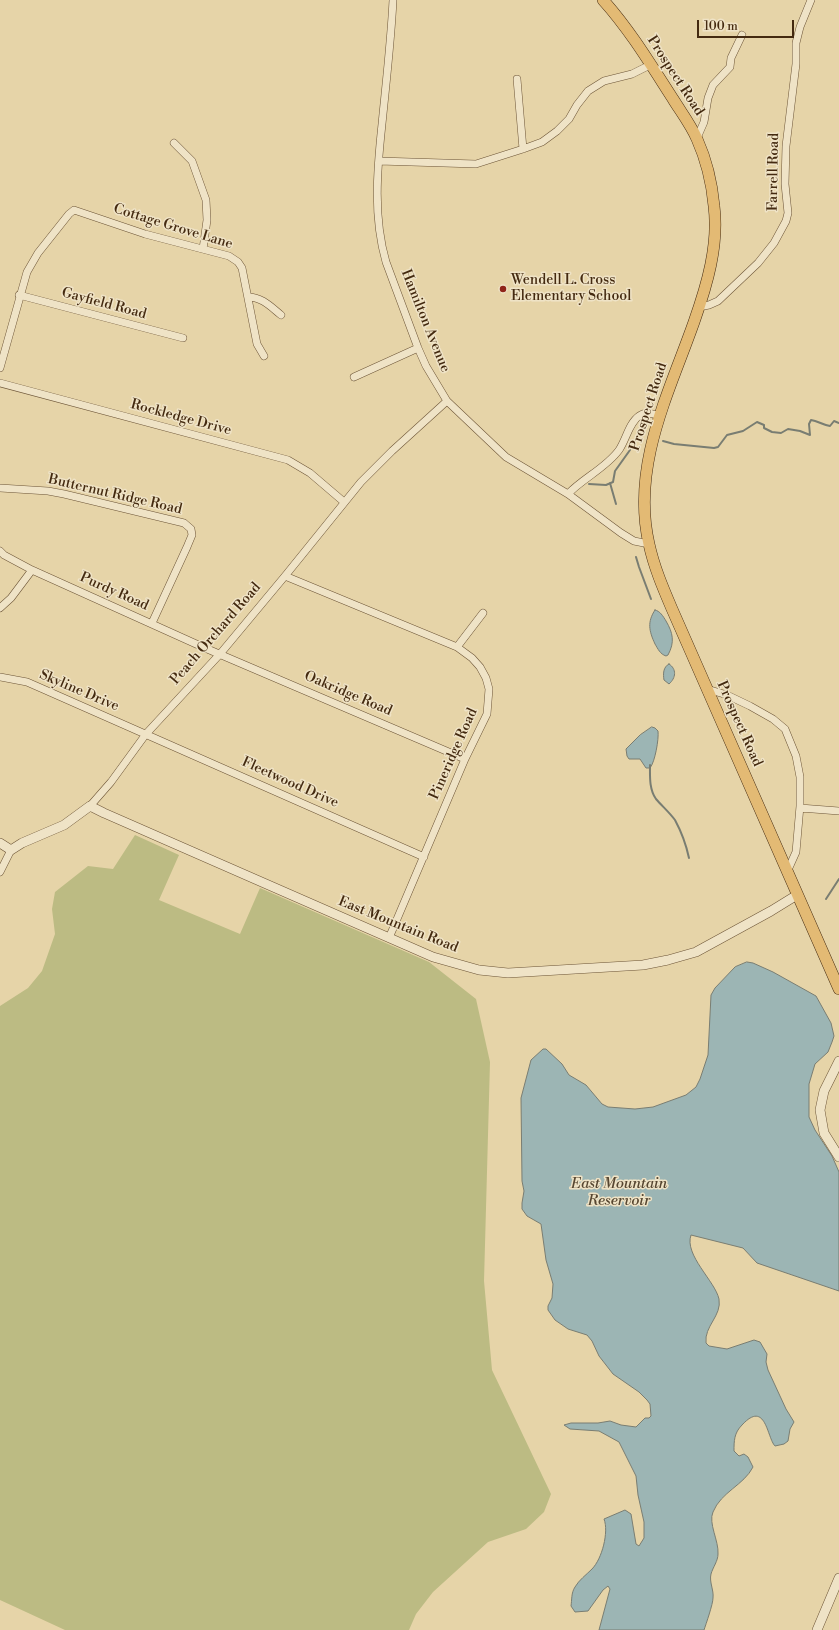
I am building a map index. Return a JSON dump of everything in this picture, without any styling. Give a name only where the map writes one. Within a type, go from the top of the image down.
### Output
[{"type":"main road","name":"Prospect Road","points":[[603,0],[629,32],[697,138],[705,160],[714,206],[715,226],[712,258],[699,307],[651,443],[645,482],[646,520],[649,544],[658,574],[839,989]]},
{"type":"street","name":"Hamilton Avenue","points":[[393,0],[376,196],[381,246],[426,366],[447,401],[506,456],[568,494],[621,533],[634,541],[649,544]]},
{"type":"street","name":"Farrell Road","points":[[699,307],[718,301],[758,264],[774,243],[786,222],[788,213],[785,184],[786,146],[796,64],[796,42],[800,27],[811,0]]},
{"type":"street","points":[[697,138],[704,122],[708,98],[713,85],[730,67],[731,58],[742,36]]},
{"type":"street","points":[[378,161],[476,164],[523,149],[542,142],[557,131],[569,119],[577,105],[588,92],[604,81],[632,74],[650,65]]},
{"type":"street","points":[[517,79],[523,149]]},
{"type":"street","points":[[174,143],[192,161],[206,200],[207,220],[203,249]]},
{"type":"street","name":"Cottage Grove Lane","points":[[19,295],[27,272],[34,259],[69,214],[74,210],[145,234],[230,256],[238,262],[242,268],[257,344],[264,356]]},
{"type":"street","points":[[0,368],[19,295]]},
{"type":"street","name":"Gayfield Road","points":[[19,295],[182,338]]},
{"type":"street","points":[[248,297],[254,297],[261,300],[281,315]]},
{"type":"street","points":[[354,377],[418,348]]},
{"type":"street","name":"Rockledge Drive","points":[[0,383],[288,460],[310,473],[344,502]]},
{"type":"street","name":"Peach Orchard Road","points":[[11,850],[22,843],[64,825],[90,806],[111,782],[146,734],[220,654],[344,502],[378,464],[447,401]]},
{"type":"street","points":[[568,494],[577,484],[614,455],[624,442],[634,421],[639,416],[645,413],[660,416]]},
{"type":"street","name":"Butternut Ridge Road","points":[[0,488],[48,491],[64,494],[184,523],[192,529],[192,535],[187,547],[152,623]]},
{"type":"street","name":"Purdy Road","points":[[0,550],[4,555],[32,570],[220,654]]},
{"type":"street","points":[[0,608],[11,598],[32,570]]},
{"type":"street","name":"Pineridge Road","points":[[285,576],[457,647],[472,658],[480,668],[489,689],[487,714],[465,759],[389,938]]},
{"type":"street","points":[[457,647],[483,613]]},
{"type":"street","name":"Oakridge Road","points":[[220,654],[465,759]]},
{"type":"street","name":"Skyline Drive","points":[[0,677],[27,682],[38,686],[146,734]]},
{"type":"street","points":[[707,688],[727,695],[750,706],[773,719],[785,729],[796,756],[800,777],[800,808],[796,852],[787,872]]},
{"type":"street","name":"Fleetwood Drive","points":[[146,734],[424,857]]},
{"type":"street","name":"East Mountain Road","points":[[90,806],[433,957],[479,970],[508,973],[643,965],[668,960],[696,952],[797,895]]},
{"type":"street","points":[[800,808],[839,811]]},
{"type":"street","points":[[0,843],[11,850],[0,872]]},
{"type":"street","points":[[839,1061],[824,1091],[820,1110],[824,1133],[839,1157]]},
{"type":"street","points":[[817,1630],[839,1578]]},
{"type":"shaded area","points":[[135,835],[179,855],[159,900],[240,934],[260,888],[429,962],[476,999],[490,1062],[484,1281],[492,1370],[551,1494],[544,1512],[526,1529],[488,1542],[433,1592],[416,1614],[409,1630],[65,1630],[0,1600],[0,1006],[28,988],[42,971],[55,934],[52,909],[55,892],[88,866],[113,869]]},
{"type":"water","points":[[655,610],[663,616],[672,634],[672,646],[668,655],[666,656],[658,649],[650,631],[652,614]]},
{"type":"water","points":[[669,664],[672,666],[675,674],[669,684],[664,680],[664,671]]},
{"type":"water","points":[[652,727],[658,731],[657,745],[652,765],[650,768],[646,768],[640,759],[629,759],[626,749],[640,735]]},
{"type":"water","name":"East Mountain Reservoir","points":[[747,962],[753,963],[773,972],[816,996],[831,1023],[834,1036],[832,1042],[828,1052],[815,1064],[809,1084],[809,1117],[815,1130],[832,1156],[839,1172],[839,1291],[757,1263],[743,1248],[691,1235],[690,1243],[692,1251],[712,1284],[719,1299],[718,1311],[708,1331],[706,1343],[709,1346],[727,1349],[754,1340],[760,1342],[767,1354],[766,1362],[768,1370],[786,1409],[794,1422],[790,1429],[788,1441],[784,1444],[775,1446],[761,1418],[756,1416],[750,1418],[742,1425],[736,1434],[734,1440],[734,1451],[739,1456],[744,1454],[748,1457],[753,1467],[744,1479],[721,1499],[713,1512],[712,1521],[718,1554],[711,1577],[713,1601],[704,1630],[599,1630],[610,1589],[608,1586],[603,1590],[588,1611],[575,1612],[571,1606],[574,1589],[578,1582],[596,1565],[602,1552],[606,1531],[604,1519],[625,1510],[631,1514],[636,1544],[639,1546],[644,1538],[644,1522],[638,1495],[636,1476],[619,1442],[599,1431],[570,1429],[564,1425],[571,1423],[598,1423],[610,1421],[621,1425],[636,1427],[645,1418],[649,1418],[651,1416],[650,1404],[639,1392],[613,1374],[599,1356],[592,1341],[587,1335],[568,1329],[555,1320],[548,1310],[548,1306],[552,1298],[553,1284],[546,1260],[541,1224],[527,1216],[522,1209],[524,1191],[522,1181],[521,1098],[531,1060],[543,1049],[546,1049],[562,1064],[569,1075],[586,1085],[602,1104],[608,1107],[635,1109],[653,1107],[686,1095],[696,1087],[708,1055],[711,995],[715,988],[735,967]]},
{"type":"waterway","points":[[663,441],[674,444],[714,448],[718,447],[727,435],[743,431],[757,422],[764,425],[764,428],[772,432],[781,433],[788,429],[800,431],[810,435],[809,424],[811,420],[830,426],[834,421],[839,423]]},
{"type":"waterway","points":[[589,484],[606,485],[613,482],[615,471],[630,450]]},
{"type":"waterway","points":[[610,483],[616,504]]},
{"type":"waterway","points":[[636,557],[651,599]]},
{"type":"waterway","points":[[650,765],[650,782],[652,791],[656,799],[675,820],[680,829],[689,858]]},
{"type":"waterway","points":[[826,899],[839,879]]},
{"type":"place","name":"Wendell L. Cross Elementary School","points":[[503,289]]}]
